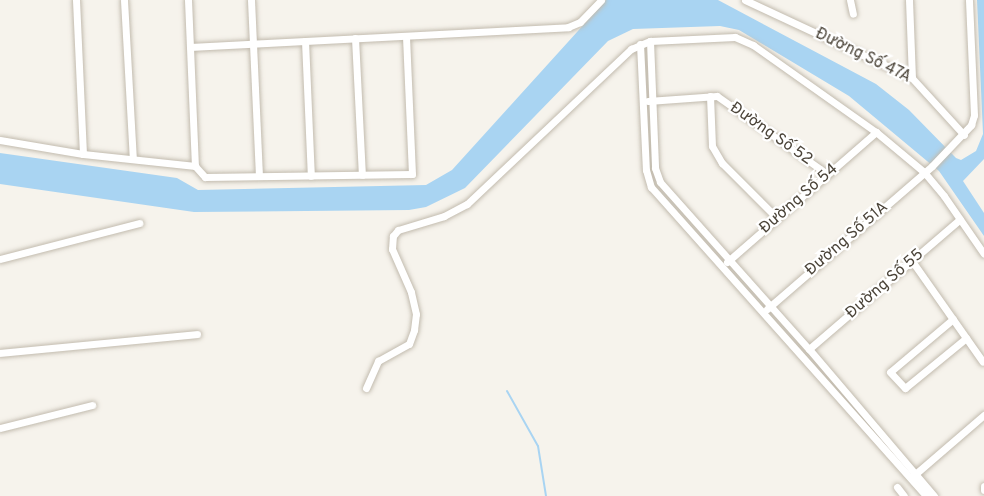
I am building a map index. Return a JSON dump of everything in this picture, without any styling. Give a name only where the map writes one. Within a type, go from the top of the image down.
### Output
[{"type":"street","points":[[76,0],[83,154]]},
{"type":"street","points":[[124,0],[133,159]]},
{"type":"street","points":[[188,0],[195,166],[205,177],[412,174],[406,36]]},
{"type":"street","points":[[251,0],[260,176]]},
{"type":"street","points":[[190,47],[568,27],[580,22],[600,0]]},
{"type":"street","name":"Đường Số 47A","points":[[745,0],[912,78],[964,135]]},
{"type":"street","points":[[849,0],[854,14]]},
{"type":"street","points":[[909,0],[912,78]]},
{"type":"street","points":[[964,135],[974,115],[969,0]]},
{"type":"street","points":[[366,388],[378,361],[409,344],[414,330],[416,314],[411,292],[392,249],[393,236],[398,230],[444,216],[467,204],[631,49],[650,41],[735,37],[753,45],[876,132],[924,172],[984,254]]},
{"type":"street","points":[[355,38],[362,175]]},
{"type":"street","points":[[305,41],[311,176]]},
{"type":"street","points":[[650,41],[655,168],[660,182],[809,349],[913,476],[926,496]]},
{"type":"street","points":[[640,44],[646,170],[651,187],[913,476],[934,496]]},
{"type":"street","points":[[710,96],[712,146],[722,163],[777,218]]},
{"type":"street","name":"Đường Số 52","points":[[643,101],[717,96],[827,174]]},
{"type":"street","name":"Đường Số 54","points":[[722,266],[876,132]]},
{"type":"street","name":"Đường Số 51A","points":[[763,312],[932,166],[964,135]]},
{"type":"street","points":[[0,140],[83,154],[195,166]]},
{"type":"street","name":"Đường Số 55","points":[[809,349],[960,219]]},
{"type":"street","points":[[0,259],[139,223]]},
{"type":"street","points":[[912,261],[983,362]]},
{"type":"street","points":[[953,319],[890,372],[905,388],[966,338]]},
{"type":"street","points":[[0,353],[197,334]]},
{"type":"street","points":[[0,428],[92,405]]},
{"type":"street","points":[[913,476],[984,415]]},
{"type":"street","points":[[897,487],[904,496]]},
{"type":"water","points":[[606,0],[718,0],[876,84],[909,110],[956,158],[961,160],[976,151],[983,134],[977,0],[984,0],[984,159],[963,181],[984,213],[984,236],[939,171],[849,96],[739,30],[720,26],[633,29],[608,41],[465,188],[426,207],[409,210],[194,212],[0,184],[0,153],[177,178],[198,190],[426,185],[452,170]]},
{"type":"waterway","points":[[507,391],[538,446],[546,496]]}]
